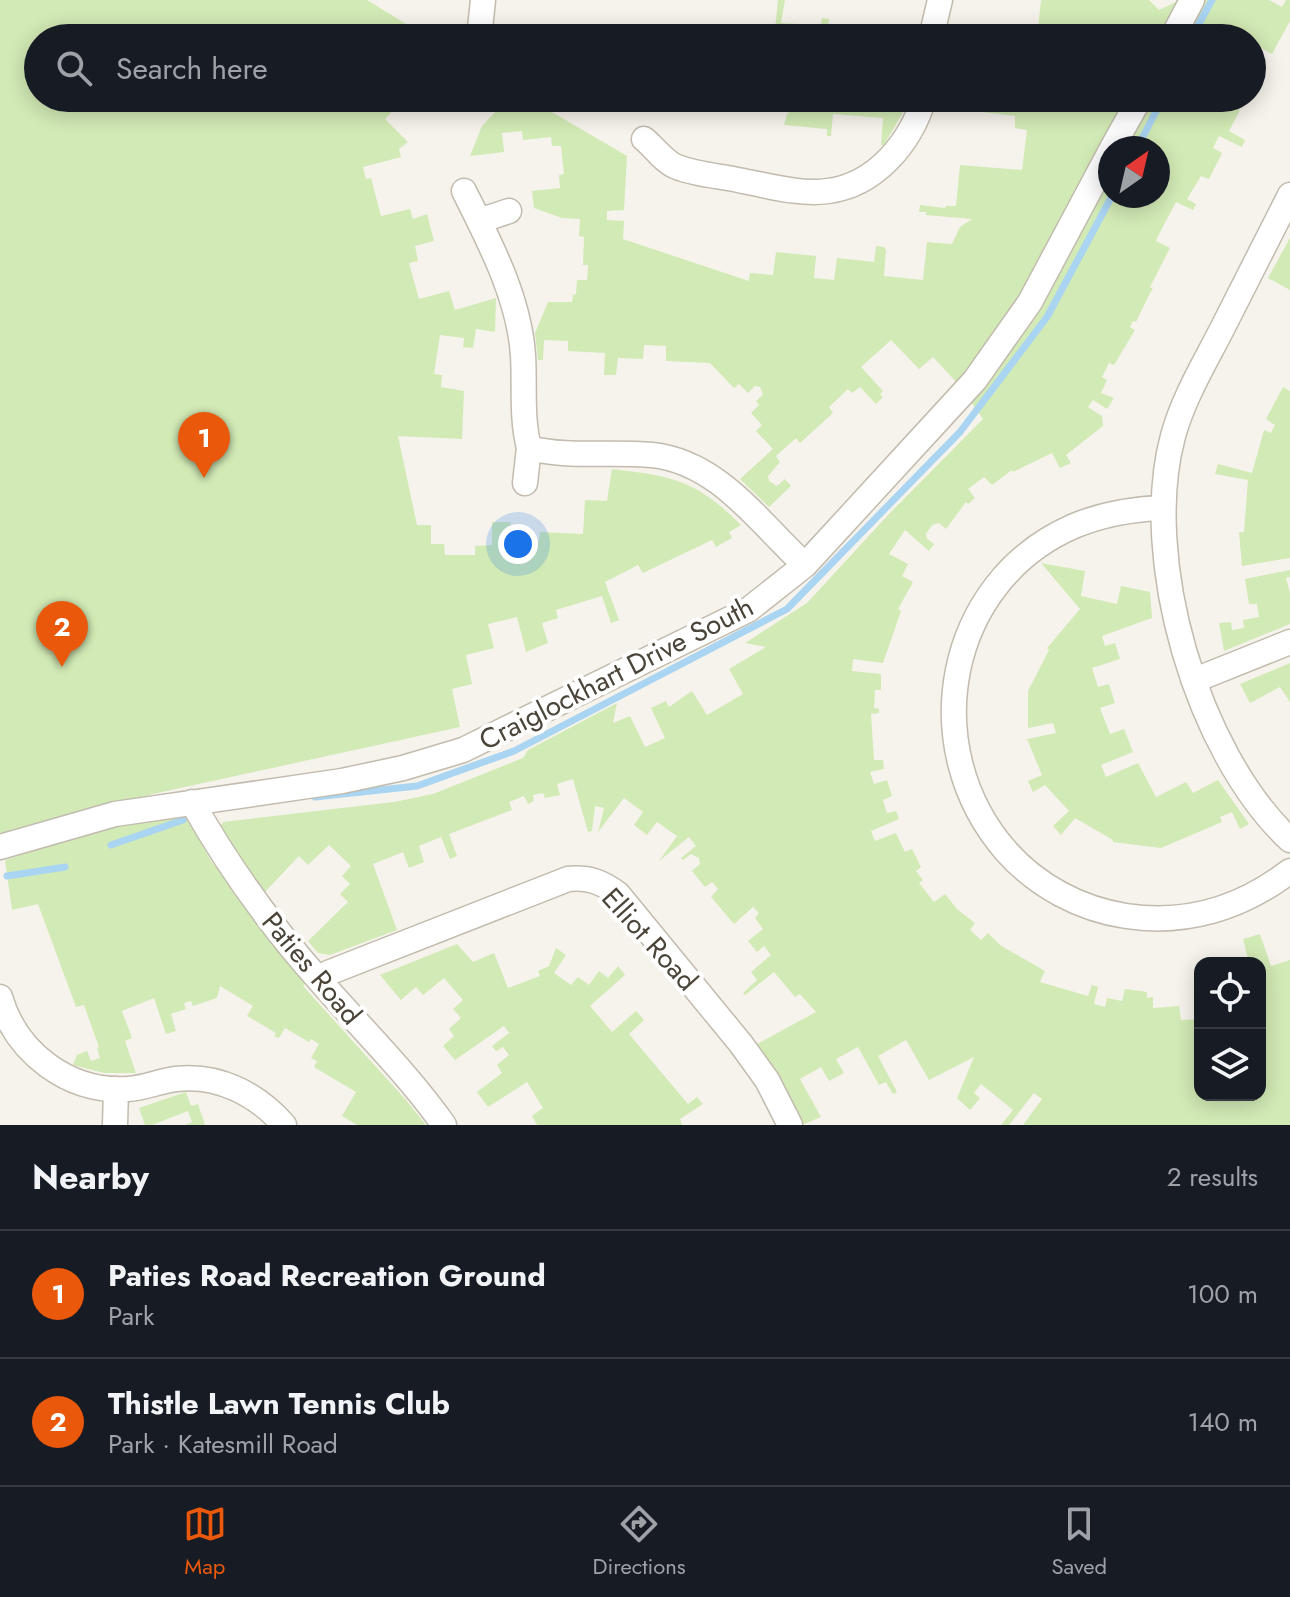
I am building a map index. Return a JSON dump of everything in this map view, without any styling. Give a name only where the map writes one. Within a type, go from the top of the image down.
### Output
[{"type":"street","points":[[480,24],[483,0]]},
{"type":"street","points":[[934,24],[940,0]]},
{"type":"street","points":[[1179,24],[1192,0]]},
{"type":"street","points":[[644,139],[674,166],[769,186],[810,192],[829,191],[855,185],[875,173],[894,154],[919,112]]},
{"type":"street","name":"Craiglockhart Drive South","points":[[1119,136],[1132,112]]},
{"type":"street","name":"Craiglockhart Drive South","points":[[0,847],[115,814],[342,781],[403,768],[463,750],[730,621],[805,565],[975,380],[1030,302],[1098,174]]},
{"type":"street","points":[[464,191],[515,308],[523,355],[523,425],[529,448],[525,483]]},
{"type":"street","points":[[1290,195],[1182,411],[1169,454],[1162,508],[1168,574],[1183,644],[1215,735],[1261,810],[1290,840]]},
{"type":"street","points":[[479,221],[509,211]]},
{"type":"street","points":[[529,448],[547,452],[652,455],[686,463],[731,492],[805,565]]},
{"type":"street","points":[[1162,508],[1116,512],[1072,527],[1032,551],[999,583],[974,623],[958,666],[954,736],[964,781],[985,823],[1014,859],[1050,888],[1092,908],[1138,918],[1207,913],[1251,897],[1290,871]]},
{"type":"street","points":[[1195,680],[1290,642]]},
{"type":"street","name":"Paties Road","points":[[192,802],[220,852],[245,887],[319,980],[393,1061],[444,1125]]},
{"type":"street","name":"Elliot Road","points":[[319,980],[328,973],[411,939],[568,879],[593,879],[618,894],[741,1044],[767,1080],[790,1125]]},
{"type":"street","points":[[0,997],[13,1030],[38,1059],[78,1082],[132,1089],[175,1079],[214,1081],[256,1099],[284,1125]]},
{"type":"street","points":[[115,1125],[116,1089]]},
{"type":"green space","points":[[0,0],[367,0],[406,24],[24,24],[24,112],[392,112],[385,119],[408,142],[399,149],[401,157],[363,167],[366,179],[371,178],[381,216],[410,209],[413,219],[427,214],[434,241],[415,246],[418,261],[409,263],[419,299],[449,291],[455,310],[496,298],[495,332],[476,329],[473,348],[463,347],[464,338],[440,335],[434,374],[442,375],[441,387],[464,391],[462,439],[398,436],[417,525],[431,525],[431,544],[444,544],[445,555],[475,555],[475,546],[492,545],[492,522],[510,522],[512,531],[528,532],[528,541],[539,541],[540,532],[583,534],[585,500],[607,501],[612,469],[652,474],[696,489],[741,525],[729,532],[732,538],[716,547],[712,540],[643,573],[638,565],[605,582],[619,620],[611,623],[602,596],[556,610],[558,618],[542,623],[548,643],[526,652],[517,617],[488,624],[494,648],[466,655],[472,684],[452,689],[460,727],[153,794],[0,834]]},
{"type":"green space","points":[[778,0],[785,0],[781,23],[801,24],[775,24]]},
{"type":"green space","points":[[1041,0],[1149,0],[1159,10],[1180,0],[1269,0],[1282,7],[1286,0],[1290,0],[1290,21],[1272,54],[1266,51],[1266,24],[1038,24]]},
{"type":"green space","points":[[495,112],[552,112],[627,156],[624,210],[607,211],[607,220],[624,221],[623,239],[749,281],[750,273],[773,275],[776,252],[816,256],[814,278],[834,280],[837,258],[874,262],[876,246],[884,247],[884,276],[923,280],[927,242],[952,244],[960,227],[972,219],[926,215],[926,212],[919,212],[920,205],[956,206],[960,165],[1022,170],[1027,130],[1015,128],[1015,116],[982,112],[1239,112],[1229,131],[1245,140],[1242,147],[1219,136],[1213,148],[1222,153],[1209,179],[1201,176],[1187,199],[1196,204],[1193,210],[1176,202],[1157,238],[1156,241],[1170,248],[1150,287],[1153,289],[1136,322],[1133,321],[1130,327],[1135,330],[1114,365],[1109,363],[1102,377],[1107,380],[1101,393],[1114,398],[1107,409],[1093,400],[1088,407],[1102,416],[1103,426],[1066,455],[1071,463],[1060,468],[1052,453],[1012,470],[992,485],[984,477],[968,489],[975,498],[968,504],[966,502],[946,529],[939,523],[932,525],[926,534],[934,544],[929,551],[905,530],[889,554],[908,564],[902,576],[913,582],[898,609],[901,611],[883,663],[853,659],[852,671],[881,674],[881,690],[875,690],[874,708],[879,709],[879,713],[871,714],[874,760],[883,760],[884,769],[870,772],[874,784],[887,780],[892,796],[883,800],[887,813],[896,811],[899,819],[871,831],[875,841],[896,833],[905,852],[912,849],[921,867],[916,871],[923,880],[919,883],[934,902],[945,894],[957,909],[975,923],[970,930],[981,940],[988,933],[1000,945],[1045,971],[1040,982],[1088,996],[1092,985],[1098,987],[1094,1004],[1105,1007],[1107,998],[1122,1001],[1125,989],[1147,992],[1147,998],[1153,997],[1153,1008],[1179,1006],[1181,1020],[1194,1019],[1194,1101],[1266,1101],[1266,957],[1248,957],[1243,939],[1260,934],[1271,966],[1290,960],[1290,1125],[1023,1125],[1042,1099],[1034,1093],[1009,1125],[1001,1125],[1013,1110],[981,1084],[974,1093],[980,1098],[970,1110],[957,1098],[974,1057],[929,1080],[906,1040],[878,1056],[897,1092],[893,1094],[886,1082],[879,1085],[858,1047],[836,1059],[844,1073],[829,1081],[821,1067],[800,1079],[821,1117],[802,1125],[755,1045],[816,1012],[800,994],[795,997],[774,972],[745,995],[743,993],[757,980],[751,972],[771,955],[764,946],[757,952],[748,941],[763,929],[755,918],[759,913],[753,907],[734,924],[711,897],[718,889],[712,882],[705,887],[692,871],[700,864],[699,858],[691,854],[683,860],[681,858],[696,846],[689,837],[659,861],[677,836],[657,822],[647,835],[634,825],[643,812],[624,798],[598,832],[604,808],[595,806],[592,831],[588,832],[573,779],[557,784],[560,795],[545,798],[543,793],[533,795],[534,801],[528,804],[524,796],[509,802],[512,810],[449,834],[457,856],[450,859],[441,837],[419,846],[424,862],[409,868],[403,852],[373,864],[397,930],[330,955],[318,953],[308,941],[348,902],[340,894],[350,884],[342,876],[351,866],[329,845],[308,865],[299,856],[264,893],[219,829],[223,822],[394,802],[433,794],[523,758],[528,750],[617,703],[613,723],[630,716],[645,747],[665,738],[651,708],[666,701],[669,707],[692,691],[707,715],[743,694],[729,669],[766,647],[745,643],[807,603],[983,419],[959,385],[933,357],[919,369],[891,340],[861,367],[883,391],[880,394],[883,397],[876,404],[860,387],[852,393],[848,389],[829,407],[833,413],[800,443],[796,438],[776,456],[780,462],[768,476],[769,481],[777,486],[785,479],[791,486],[769,507],[740,479],[773,449],[756,431],[762,425],[751,413],[759,405],[756,401],[763,395],[760,387],[755,386],[748,393],[739,384],[734,388],[710,363],[666,361],[666,346],[644,345],[643,359],[618,358],[616,375],[604,375],[605,353],[568,351],[568,341],[544,340],[543,360],[538,360],[535,333],[548,302],[572,302],[577,280],[587,280],[588,265],[583,265],[584,237],[579,236],[580,219],[562,218],[534,208],[532,191],[560,188],[559,175],[564,174],[561,146],[552,146],[551,137],[523,140],[522,131],[502,133],[504,152],[470,156],[482,126]]},
{"type":"green space","points":[[903,112],[884,145],[881,145],[883,118],[833,114],[831,136],[827,136],[827,129],[784,125],[787,114]]},
{"type":"green space","points":[[1290,238],[1290,290],[1268,278]]},
{"type":"green space","points":[[1283,387],[1290,391],[1290,558],[1242,566],[1239,532],[1244,532],[1248,480],[1215,474],[1218,464],[1252,473],[1264,430],[1271,433],[1275,425],[1266,419]]},
{"type":"green space","points":[[1041,563],[1085,571],[1081,596],[1117,604],[1121,586],[1150,592],[1152,618],[1102,636],[1105,646],[1115,643],[1120,659],[1092,668],[1098,687],[1109,684],[1115,703],[1100,708],[1110,734],[1124,729],[1133,752],[1101,765],[1106,777],[1138,763],[1156,797],[1186,782],[1193,793],[1218,780],[1249,824],[1240,829],[1232,812],[1220,817],[1222,822],[1161,848],[1113,842],[1075,818],[1061,835],[1053,826],[1069,811],[1045,785],[1033,792],[1028,781],[1042,775],[1027,739],[1056,733],[1053,723],[1028,728],[1028,691],[1049,650],[1047,648],[1080,609]]},
{"type":"green space","points":[[1290,570],[1290,577],[1286,578],[1290,593],[1290,624],[1224,651],[1219,623],[1231,622],[1232,630],[1244,628],[1243,620],[1259,617],[1257,604],[1249,604],[1245,579]]},
{"type":"green space","points":[[1290,663],[1290,702],[1280,687],[1250,703],[1240,684]]},
{"type":"green space","points":[[185,815],[211,861],[307,982],[303,986],[426,1125],[357,1125],[342,1116],[356,1092],[314,1067],[317,1061],[311,1058],[319,1044],[311,1039],[309,1042],[285,1028],[279,1038],[274,1036],[276,1033],[247,1016],[253,1006],[220,986],[217,998],[193,1006],[191,1001],[184,1003],[186,1009],[171,1014],[176,1031],[166,1034],[154,998],[122,1011],[132,1038],[125,1041],[136,1073],[104,1073],[73,1065],[77,1055],[87,1051],[91,1061],[100,1058],[99,1047],[84,1005],[76,1007],[38,904],[12,910],[5,860],[116,825]]},
{"type":"green space","points":[[457,944],[473,962],[494,953],[508,988],[540,976],[538,971],[549,966],[556,948],[566,955],[554,973],[571,985],[578,977],[589,985],[599,971],[608,978],[618,966],[625,975],[590,1006],[612,1032],[636,1011],[644,1020],[629,1034],[688,1104],[697,1097],[703,1104],[680,1119],[682,1125],[537,1125],[532,1116],[543,1108],[527,1082],[488,1107],[477,1092],[502,1073],[497,1065],[509,1055],[503,1047],[496,1051],[492,1046],[509,1033],[504,1026],[455,1060],[443,1046],[454,1036],[449,1029],[461,1018],[453,1009],[463,1000],[444,978],[423,995],[416,987],[401,1000],[380,975]]},
{"type":"green space","points":[[186,1092],[191,1106],[198,1104],[205,1125],[185,1125],[192,1122],[188,1111],[145,1125],[139,1108]]},
{"type":"waterway","points":[[1199,24],[1212,0]]},
{"type":"waterway","points":[[1143,136],[1156,112]]},
{"type":"waterway","points":[[315,797],[417,786],[514,751],[787,609],[960,432],[1047,317],[1106,208]]},
{"type":"waterway","points":[[111,845],[183,820]]},
{"type":"waterway","points":[[7,876],[65,867]]},
{"type":"place","name":"Paties Road Recreation Ground","points":[[204,478]]},
{"type":"place","name":"Thistle Lawn Tennis Club","points":[[62,667]]}]
